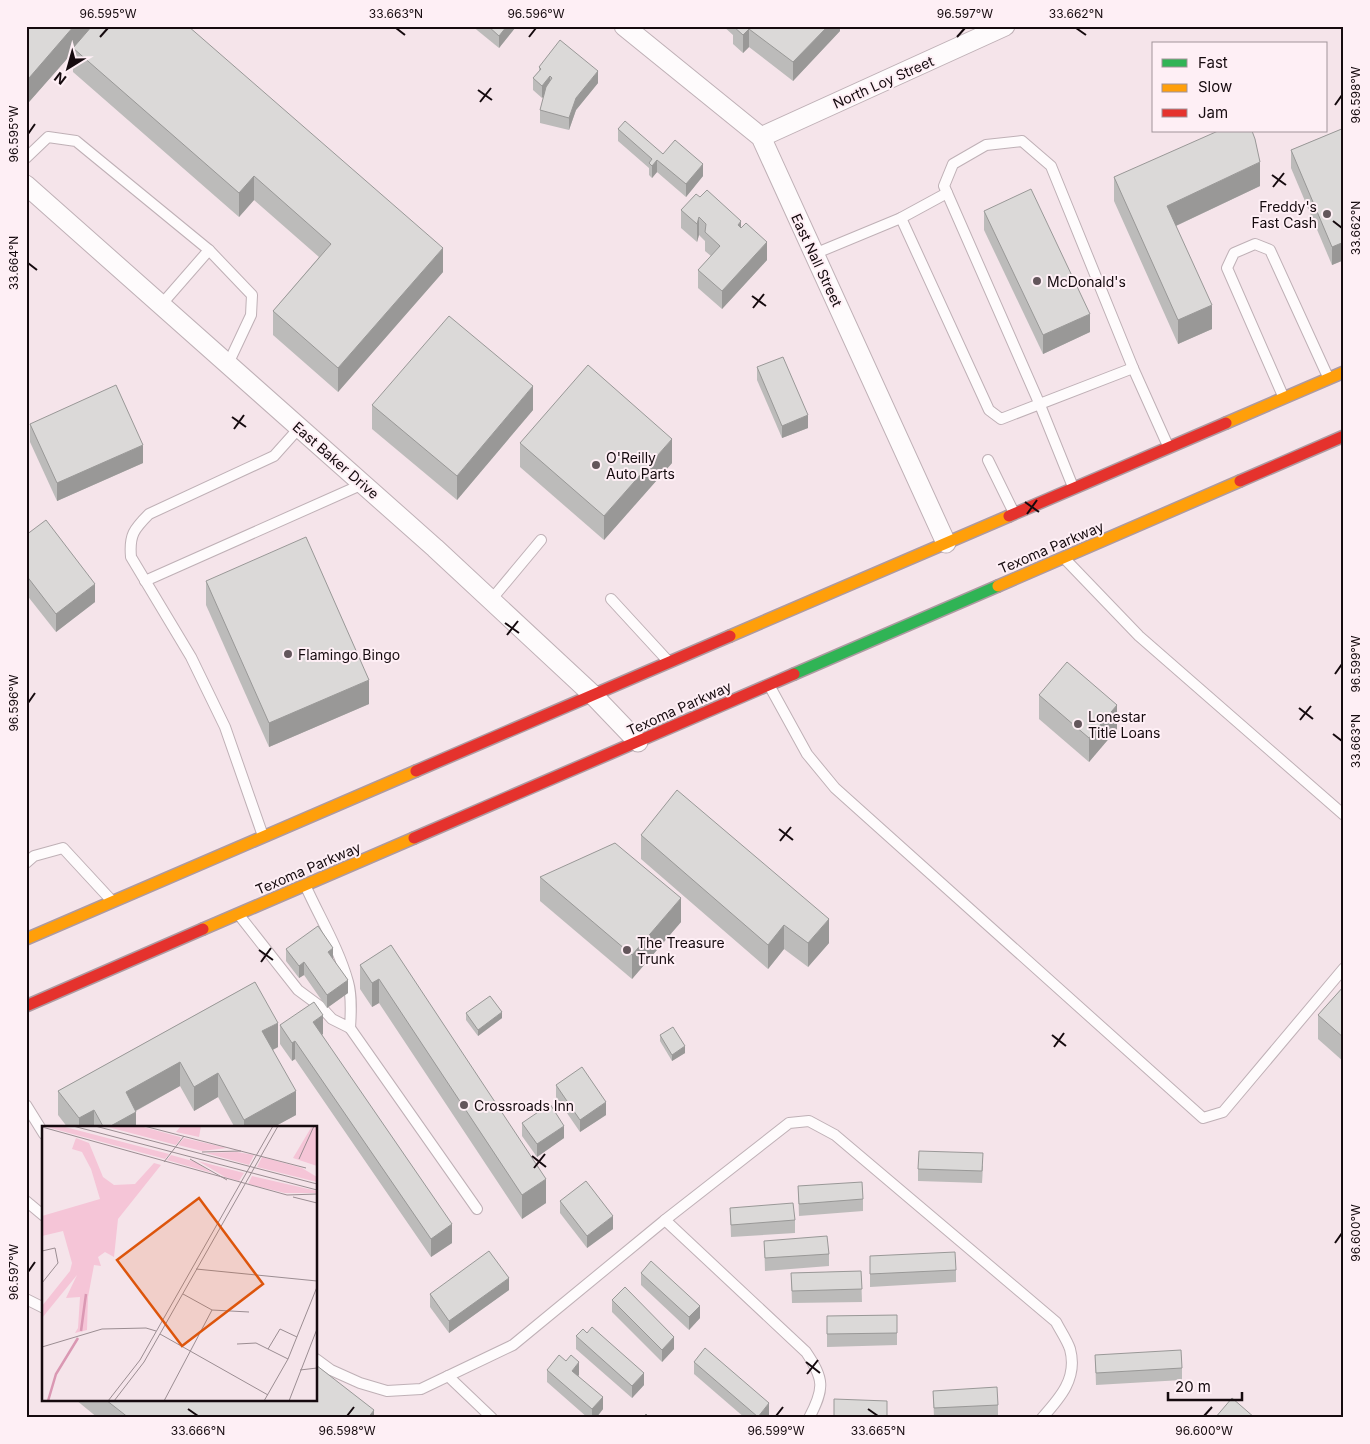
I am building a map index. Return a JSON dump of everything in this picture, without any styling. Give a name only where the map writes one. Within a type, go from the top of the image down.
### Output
[{"type":"main road","points":[[26,939],[1344,372]]},
{"type":"main road","name":"Texoma Parkway","points":[[26,1006],[1344,436]]},
{"type":"street","name":"East Nall Street","points":[[624,26],[761,137],[946,543]]},
{"type":"street","name":"North Loy Street","points":[[761,137],[1005,26]]},
{"type":"street","name":"East Baker Drive","points":[[26,186],[363,484],[491,600],[593,695],[638,742]]},
{"type":"lane","points":[[26,158],[48,137],[76,141],[209,250],[252,295],[251,315],[228,364]]},
{"type":"lane","points":[[1074,488],[1040,405],[944,186],[953,164],[986,145],[1022,141],[1051,166],[1133,368],[1168,447]]},
{"type":"lane","points":[[814,254],[902,218],[947,193]]},
{"type":"lane","points":[[902,218],[989,410],[1001,419],[1133,368]]},
{"type":"lane","points":[[1284,398],[1227,268],[1234,253],[1255,244],[1270,250],[1329,378]]},
{"type":"lane","points":[[161,305],[209,250]]},
{"type":"lane","points":[[264,837],[225,727],[191,657],[131,557],[130,541],[136,526],[148,514],[274,456],[299,428]]},
{"type":"lane","points":[[988,460],[1014,513]]},
{"type":"lane","points":[[145,581],[363,484]]},
{"type":"lane","points":[[491,600],[541,540]]},
{"type":"lane","points":[[1063,558],[1139,636],[1344,815]]},
{"type":"lane","points":[[611,599],[669,662]]},
{"type":"lane","points":[[770,685],[807,754],[835,788],[1203,1118],[1224,1112],[1344,968]]},
{"type":"lane","points":[[26,862],[34,856],[63,848],[112,902]]},
{"type":"lane","points":[[305,886],[338,955],[348,983],[351,1009],[350,1028]]},
{"type":"lane","points":[[239,914],[298,990],[332,1019],[350,1028],[477,1209]]},
{"type":"lane","points":[[26,1105],[42,1131]]},
{"type":"lane","points":[[318,1360],[331,1370],[360,1383],[387,1391],[422,1389],[513,1345],[665,1220],[789,1123],[810,1121],[835,1135],[1056,1322],[1070,1349],[1072,1372],[1062,1396],[1042,1418]]},
{"type":"lane","points":[[26,1201],[42,1214]]},
{"type":"lane","points":[[665,1220],[806,1352],[818,1370],[821,1391],[809,1418]]},
{"type":"lane","points":[[26,1299],[42,1307]]},
{"type":"lane","points":[[448,1376],[492,1418]]},
{"type":"building","points":[[26,26],[74,26],[29,78],[26,76]]},
{"type":"building","points":[[92,26],[188,26],[443,248],[338,368],[273,311],[331,244],[254,176],[239,193],[73,48]]},
{"type":"building","points":[[488,26],[507,26],[499,36]]},
{"type":"building","points":[[733,26],[828,26],[793,62],[749,29],[743,35]]},
{"type":"building","points":[[560,40],[598,71],[576,98],[569,118],[540,110],[546,87],[552,78],[550,76],[542,86],[533,78]]},
{"type":"building","points":[[625,121],[663,154],[675,140],[703,164],[686,184],[657,160],[652,166],[649,163],[652,159],[618,129]]},
{"type":"building","name":"Freddy's Fast Cash","points":[[1344,128],[1344,242],[1332,247],[1291,150]]},
{"type":"building","points":[[1216,132],[1252,132],[1260,162],[1167,206],[1212,305],[1178,320],[1114,177]]},
{"type":"building","name":"McDonald's","points":[[1031,189],[1090,314],[1043,335],[984,211]]},
{"type":"building","points":[[707,190],[741,221],[738,225],[741,228],[746,223],[767,242],[722,291],[698,270],[720,246],[705,232],[706,224],[699,217],[697,224],[681,210],[696,194],[700,197]]},
{"type":"building","points":[[449,316],[533,386],[457,476],[372,405]]},
{"type":"building","points":[[783,357],[808,415],[782,426],[757,367]]},
{"type":"building","name":"O'Reilly Auto Parts","points":[[588,365],[672,439],[604,516],[520,443]]},
{"type":"building","points":[[116,385],[143,445],[57,483],[30,424]]},
{"type":"building","points":[[46,520],[95,584],[56,614],[26,575],[26,535]]},
{"type":"building","name":"Flamingo Bingo","points":[[306,537],[369,680],[269,723],[206,581]]},
{"type":"building","points":[[1067,662],[1117,705],[1089,738],[1039,695]]},
{"type":"building","points":[[677,790],[829,919],[808,943],[784,925],[768,945],[641,835]]},
{"type":"building","name":"The Treasure Trunk","points":[[615,843],[681,898],[632,955],[540,877]]},
{"type":"building","points":[[318,926],[333,948],[328,952],[348,980],[327,995],[304,962],[299,966],[286,949]]},
{"type":"building","points":[[391,945],[546,1179],[522,1195],[379,979],[372,983],[360,965]]},
{"type":"building","points":[[255,982],[278,1023],[262,1031],[296,1091],[244,1120],[218,1073],[194,1087],[180,1062],[126,1092],[136,1112],[111,1126],[103,1126],[94,1110],[79,1118],[58,1091]]},
{"type":"building","points":[[1344,986],[1344,1038],[1318,1015]]},
{"type":"building","points":[[490,996],[502,1012],[478,1030],[466,1013]]},
{"type":"building","points":[[314,1002],[323,1015],[313,1022],[452,1224],[431,1239],[295,1041],[292,1043],[280,1025]]},
{"type":"building","points":[[673,1027],[685,1046],[672,1055],[660,1035]]},
{"type":"building","points":[[582,1067],[606,1102],[580,1120],[556,1085]]},
{"type":"building","points":[[550,1104],[564,1126],[537,1144],[522,1123]]},
{"type":"building","points":[[919,1151],[983,1153],[982,1171],[918,1169]]},
{"type":"building","points":[[586,1181],[613,1216],[587,1236],[560,1201]]},
{"type":"building","points":[[862,1182],[863,1199],[799,1204],[798,1186]]},
{"type":"building","points":[[793,1203],[795,1220],[731,1225],[730,1208]]},
{"type":"building","points":[[827,1236],[829,1254],[765,1258],[764,1241]]},
{"type":"building","points":[[489,1251],[509,1278],[449,1321],[430,1294]]},
{"type":"building","points":[[955,1252],[956,1270],[870,1274],[870,1256]]},
{"type":"building","points":[[651,1261],[700,1306],[689,1317],[641,1273]]},
{"type":"building","points":[[861,1271],[862,1289],[792,1291],[791,1273]]},
{"type":"building","points":[[625,1287],[674,1337],[662,1350],[612,1300]]},
{"type":"building","points":[[897,1315],[897,1333],[827,1334],[827,1316]]},
{"type":"building","points":[[592,1327],[644,1373],[632,1386],[576,1336],[583,1329],[587,1333]]},
{"type":"building","points":[[705,1348],[769,1403],[758,1417],[694,1362]]},
{"type":"building","points":[[1181,1350],[1182,1368],[1096,1373],[1095,1355]]},
{"type":"building","points":[[559,1355],[566,1361],[571,1355],[579,1362],[572,1371],[603,1397],[592,1409],[547,1370]]},
{"type":"building","points":[[318,1367],[374,1410],[368,1418],[129,1418],[109,1402],[318,1402]]},
{"type":"building","points":[[997,1387],[998,1405],[934,1408],[933,1391]]},
{"type":"building","points":[[1232,1398],[1255,1418],[1215,1418]]},
{"type":"building","points":[[834,1399],[887,1401],[887,1418],[834,1418]]},
{"type":"building","points":[[646,1414],[650,1418],[642,1418]]},
{"type":"traffic: fast","points":[[794,674],[998,586]]},
{"type":"traffic: slow","points":[[1226,423],[1344,372]]},
{"type":"traffic: slow","points":[[998,586],[1240,481]]},
{"type":"traffic: slow","points":[[730,636],[1009,516]]},
{"type":"traffic: slow","points":[[26,939],[416,771]]},
{"type":"traffic: slow","points":[[203,929],[414,838]]},
{"type":"traffic: jam","points":[[1009,516],[1226,423]]},
{"type":"traffic: jam","points":[[1240,481],[1344,436]]},
{"type":"traffic: jam","points":[[416,771],[730,636]]},
{"type":"traffic: jam","points":[[414,838],[794,674]]},
{"type":"traffic: jam","points":[[26,1006],[203,929]]},
{"type":"place","name":"Freddy's Fast Cash","points":[[1327,214]]},
{"type":"place","name":"McDonald's","points":[[1037,281]]},
{"type":"place","name":"O'Reilly Auto Parts","points":[[596,465]]},
{"type":"place","name":"Flamingo Bingo","points":[[288,654]]},
{"type":"place","name":"Lonestar Title Loans","points":[[1078,724]]},
{"type":"place","name":"The Treasure Trunk","points":[[627,950]]},
{"type":"place","name":"Crossroads Inn","points":[[464,1105]]}]
